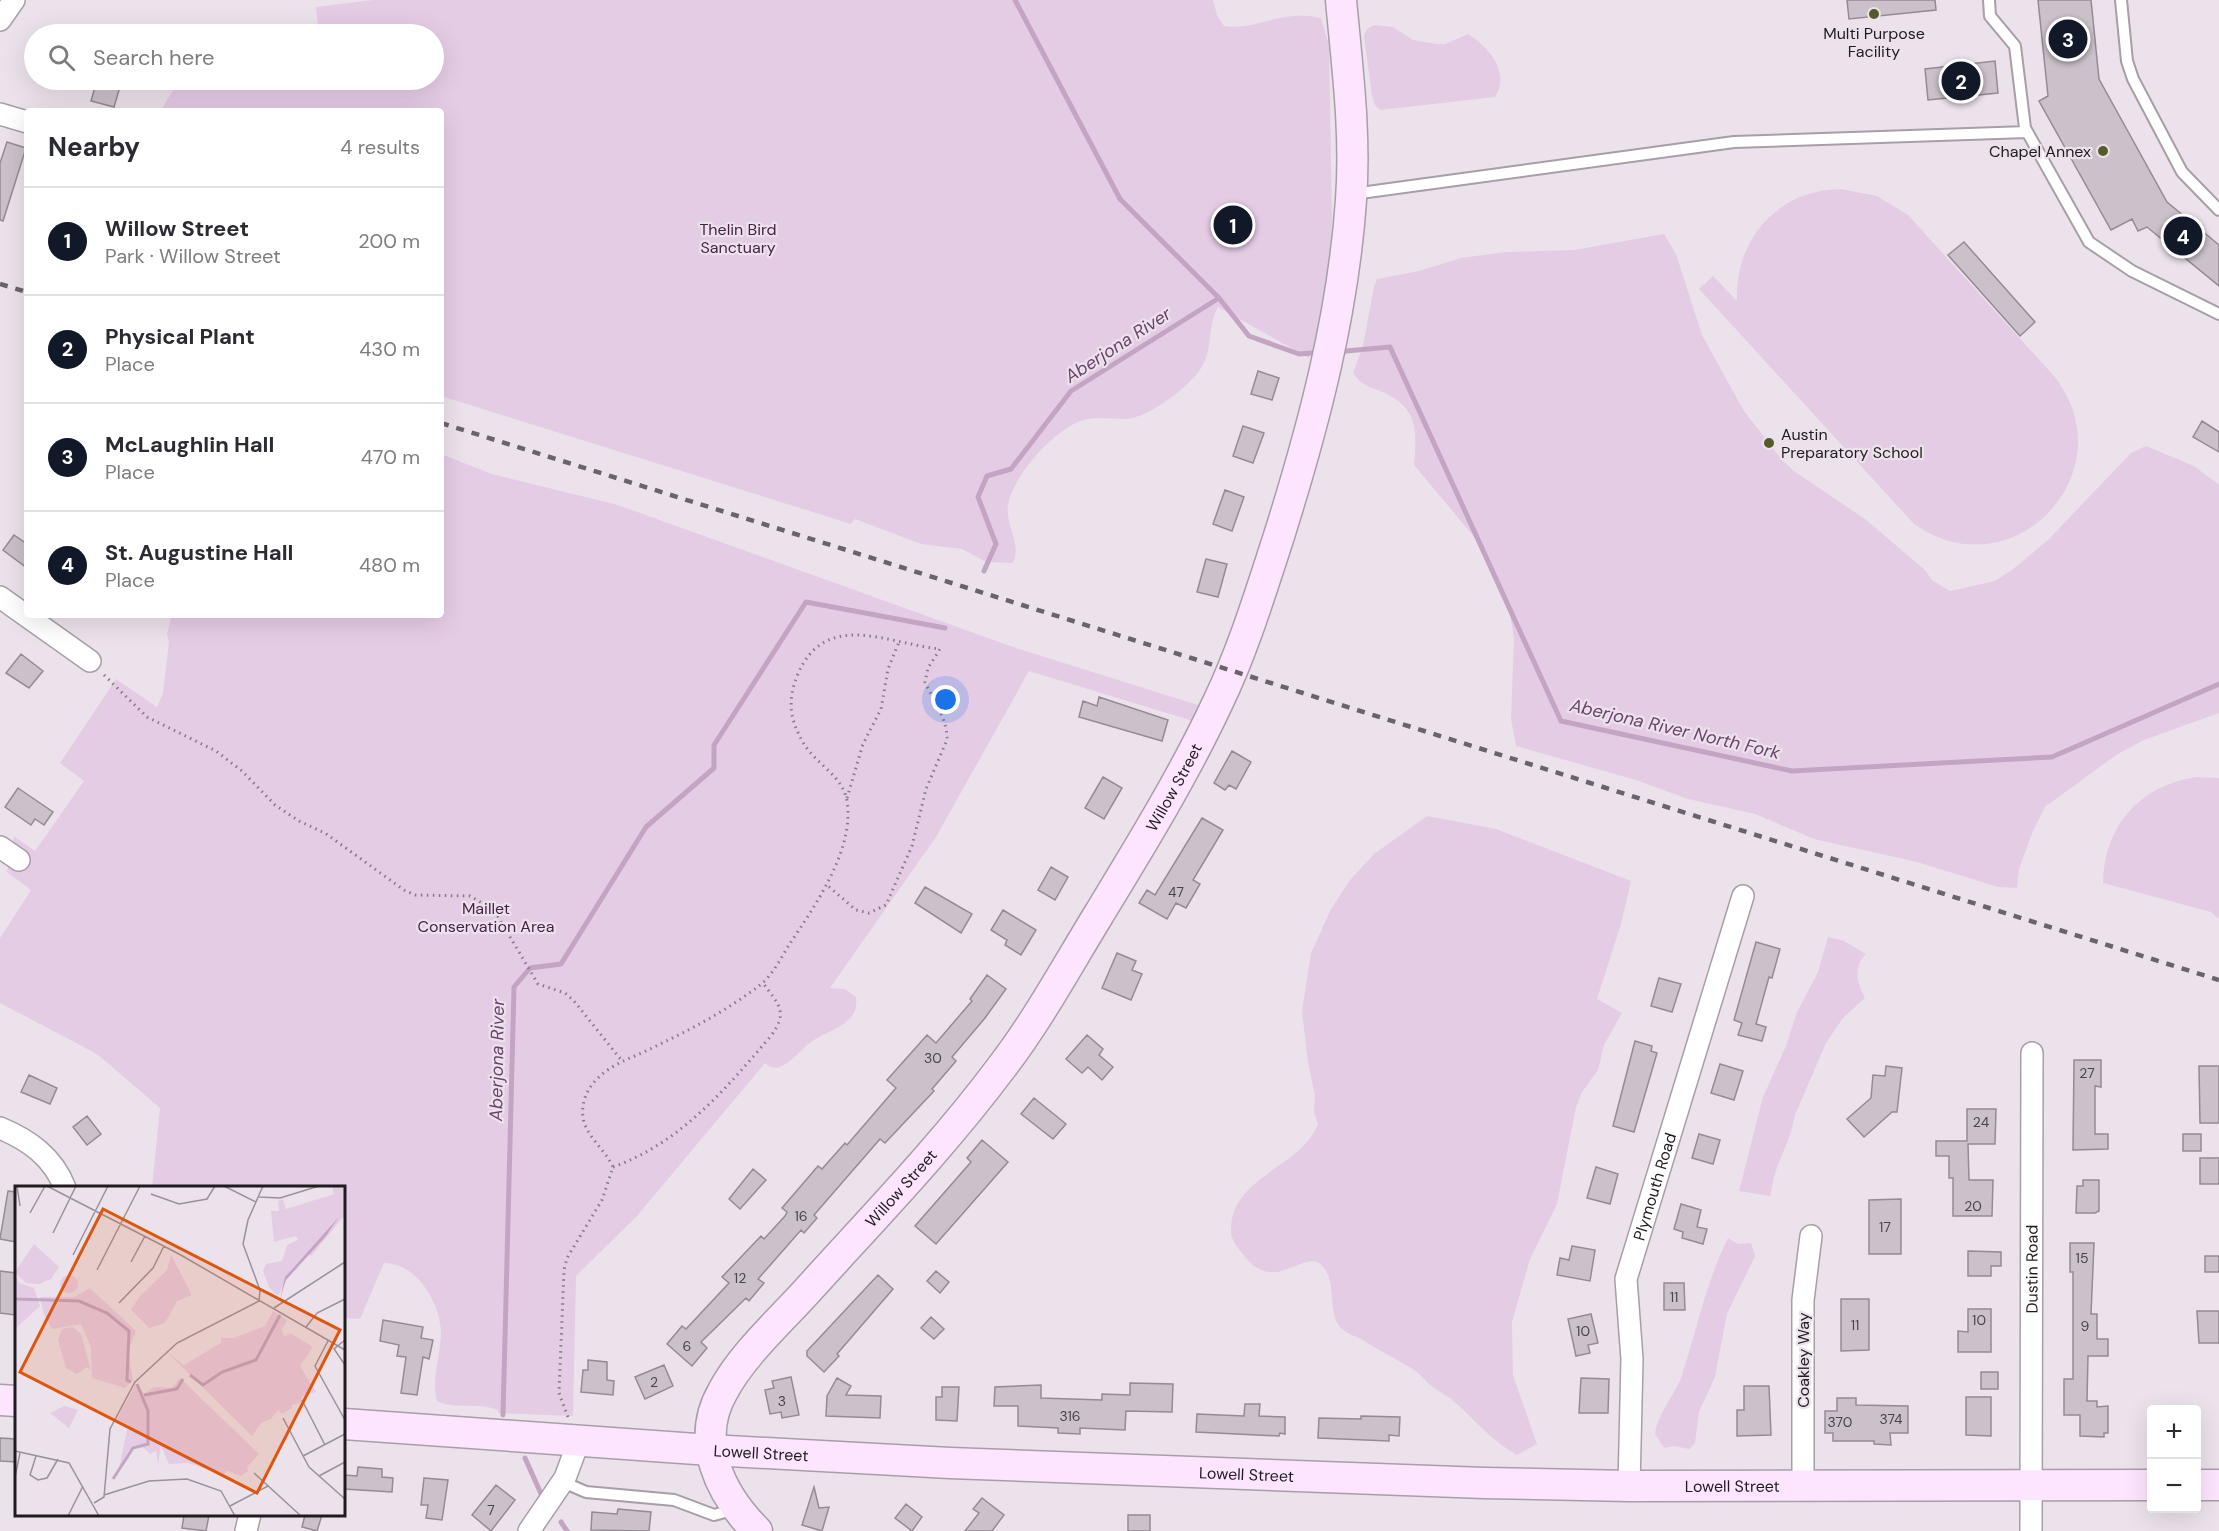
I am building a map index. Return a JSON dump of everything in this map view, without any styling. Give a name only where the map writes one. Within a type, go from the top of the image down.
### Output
[{"type":"main road","name":"Willow Street","points":[[710,1450],[711,1426],[716,1406],[731,1378],[937,1146],[1002,1067],[1051,994],[1203,733],[1242,645],[1301,460],[1335,324],[1343,278],[1352,194],[1351,112],[1341,0]]},
{"type":"main road","points":[[0,1400],[15,1401]]},
{"type":"main road","name":"Lowell Street","points":[[345,1424],[578,1443],[1344,1478],[1629,1486],[2147,1485]]},
{"type":"main road","points":[[710,1450],[720,1478],[738,1508],[757,1531]]},
{"type":"main road","points":[[2201,1485],[2219,1485]]},
{"type":"street","points":[[0,20],[14,0]]},
{"type":"street","points":[[0,114],[24,121]]},
{"type":"street","points":[[0,597],[24,614]]},
{"type":"street","points":[[30,618],[90,661]]},
{"type":"street","points":[[0,846],[20,860]]},
{"type":"street","name":"Plymouth Road","points":[[1629,1486],[1632,1359],[1626,1279],[1743,896]]},
{"type":"street","name":"Dustin Road","points":[[2031,1531],[2032,1053]]},
{"type":"street","points":[[0,1128],[37,1148],[50,1162],[64,1186]]},
{"type":"street","name":"Coakley Way","points":[[1803,1485],[1803,1300],[1811,1236]]},
{"type":"street","points":[[528,1531],[563,1482],[578,1443]]},
{"type":"street","points":[[246,1531],[250,1516]]},
{"type":"lane","points":[[1989,0],[1990,16],[2015,46],[2023,118],[2027,132],[2086,238],[2096,249],[2132,271],[2219,314]]},
{"type":"lane","points":[[2121,0],[2126,55],[2133,79],[2182,172],[2219,210]]},
{"type":"lane","points":[[1352,194],[1734,142],[2027,132]]},
{"type":"lane","points":[[563,1482],[586,1492],[674,1500],[714,1515],[738,1508]]},
{"type":"path","points":[[828,886],[847,905],[863,912],[875,912],[886,905],[912,846],[926,789],[945,751],[947,732],[925,682],[928,668],[940,649],[861,634],[838,635],[826,640],[810,654],[792,690],[790,710],[794,727],[810,754],[832,774],[847,798]]},
{"type":"path","points":[[613,1167],[589,1135],[583,1107],[589,1089],[598,1078],[622,1061],[657,1046],[716,1015],[763,983],[828,886],[846,832],[847,798],[863,744],[881,709],[888,669],[899,642]]},
{"type":"path","points":[[90,661],[147,717],[216,751],[242,771],[275,805],[345,847],[404,890],[415,895],[470,896],[494,910],[538,984],[565,993],[574,1000],[622,1061]]},
{"type":"path","points":[[613,1167],[648,1152],[680,1131],[707,1108],[770,1037],[777,1028],[781,1011],[778,1002],[763,983]]},
{"type":"path","points":[[578,1443],[559,1393],[564,1270],[567,1258],[608,1187],[613,1167]]},
{"type":"green space","name":"Thelin Bird Sanctuary","points":[[373,0],[1213,0],[1217,15],[1224,26],[1236,27],[1294,16],[1321,18],[1329,45],[1332,217],[1329,264],[1316,355],[1310,354],[1309,358],[1218,307],[1212,324],[1209,349],[1203,365],[1183,388],[1164,403],[1134,418],[1084,420],[1065,429],[1045,446],[1028,466],[1009,499],[1009,521],[1016,550],[1013,563],[986,562],[962,549],[921,544],[855,519],[851,524],[444,397],[444,108],[162,108],[174,90],[444,90],[444,24],[318,24],[316,7]]},
{"type":"green space","points":[[1374,25],[1393,27],[1413,40],[1437,44],[1445,44],[1468,34],[1490,53],[1499,69],[1499,87],[1495,97],[1380,110],[1375,105],[1372,96],[1364,36],[1367,29]]},
{"type":"green space","points":[[1841,189],[1877,196],[1908,215],[2054,376],[2074,413],[2078,449],[2069,483],[2049,512],[2022,533],[1988,544],[1952,542],[1914,524],[1699,289],[1713,276],[1737,301],[1738,278],[1743,257],[1764,222],[1797,198]]},
{"type":"green space","points":[[1664,234],[1676,254],[1702,335],[1744,411],[1783,461],[1794,471],[1865,519],[1925,570],[1932,580],[1950,591],[1995,581],[2012,570],[2048,540],[2131,453],[2146,446],[2194,466],[2219,485],[2219,713],[2144,740],[2116,755],[2045,807],[2019,869],[2017,888],[1998,887],[1917,862],[1814,839],[1755,814],[1688,799],[1636,780],[1516,746],[1511,719],[1514,638],[1508,603],[1486,551],[1414,465],[1415,430],[1408,412],[1402,404],[1365,385],[1353,373],[1363,346],[1374,287],[1377,279],[1419,271],[1461,258],[1506,252],[1574,250]]},
{"type":"green space","name":"Maillet Conservation Area","points":[[444,455],[492,474],[618,505],[1013,647],[1201,706],[1193,721],[1029,671],[936,837],[830,988],[845,989],[856,997],[854,1013],[843,1024],[814,1040],[782,1066],[773,1068],[765,1063],[637,1216],[576,1276],[573,1416],[498,1413],[498,1410],[483,1406],[451,1405],[437,1401],[435,1384],[441,1340],[440,1321],[431,1297],[416,1277],[407,1270],[384,1263],[360,1319],[345,1318],[345,1186],[152,1186],[160,1108],[97,1054],[0,1003],[0,938],[31,890],[7,872],[14,836],[35,851],[84,781],[60,763],[116,679],[157,707],[163,693],[169,642],[167,634],[171,618],[444,618]]},
{"type":"green space","points":[[2196,777],[2219,778],[2219,919],[2211,912],[2103,883],[2110,844],[2128,812],[2158,789]]},
{"type":"green space","points":[[1427,816],[1496,829],[1631,881],[1621,924],[1597,999],[1622,1013],[1604,1045],[1598,1070],[1582,1092],[1576,1107],[1557,1204],[1530,1259],[1512,1322],[1513,1375],[1537,1444],[1517,1455],[1499,1443],[1451,1399],[1414,1370],[1341,1328],[1334,1315],[1328,1275],[1317,1262],[1308,1262],[1278,1272],[1266,1272],[1254,1266],[1231,1236],[1234,1211],[1243,1196],[1298,1151],[1310,1139],[1318,1124],[1314,1112],[1315,1095],[1308,1063],[1302,1011],[1311,953],[1331,909],[1350,880],[1374,854]]},
{"type":"green space","points":[[1828,937],[1844,941],[1866,954],[1858,970],[1860,987],[1865,998],[1843,1018],[1826,1043],[1795,1115],[1775,1173],[1770,1196],[1739,1191],[1763,1097],[1786,1046],[1797,1012],[1818,972]]},
{"type":"green space","points":[[1728,1238],[1738,1244],[1751,1243],[1755,1256],[1727,1314],[1715,1377],[1699,1412],[1695,1443],[1689,1449],[1674,1446],[1664,1448],[1655,1434],[1657,1426],[1682,1375],[1708,1289]]},
{"type":"building","name":"Multi Purpose Facility","points":[[1847,0],[1935,0],[1936,10],[1849,19]]},
{"type":"building","points":[[2038,0],[2091,0],[2099,79],[2167,202],[2219,245],[2219,286],[2147,227],[2138,231],[2132,219],[2111,230],[2039,101],[2048,96]]},
{"type":"building","points":[[1995,61],[1998,93],[1928,100],[1925,69]]},
{"type":"building","points":[[94,90],[119,90],[114,107],[91,101]]},
{"type":"building","points":[[7,142],[24,147],[24,154],[3,221],[0,220],[0,163]]},
{"type":"building","points":[[1964,242],[2035,322],[2020,336],[1948,255]]},
{"type":"building","points":[[1258,371],[1279,378],[1272,400],[1251,394]]},
{"type":"building","points":[[2202,421],[2219,432],[2219,452],[2193,437]]},
{"type":"building","points":[[1243,426],[1264,433],[1253,463],[1233,456]]},
{"type":"building","points":[[1225,490],[1244,497],[1232,531],[1213,524]]},
{"type":"building","points":[[14,535],[24,542],[24,566],[3,550]]},
{"type":"building","points":[[1206,559],[1227,564],[1218,597],[1197,592]]},
{"type":"building","points":[[21,654],[43,671],[29,688],[6,673]]},
{"type":"building","points":[[1099,697],[1168,720],[1162,741],[1079,717],[1083,701],[1097,706]]},
{"type":"building","points":[[1232,751],[1251,762],[1236,789],[1229,785],[1225,790],[1214,783]]},
{"type":"building","points":[[1103,777],[1122,788],[1104,819],[1085,808]]},
{"type":"building","points":[[18,788],[53,812],[44,825],[35,819],[31,825],[5,807]]},
{"type":"building","points":[[1202,818],[1223,830],[1193,880],[1200,884],[1186,908],[1176,903],[1167,919],[1139,903],[1147,890],[1155,895]]},
{"type":"building","points":[[1051,867],[1068,877],[1055,900],[1038,890]]},
{"type":"building","points":[[925,887],[972,914],[961,933],[915,903]]},
{"type":"building","points":[[1003,910],[1036,930],[1021,955],[1005,945],[1007,940],[991,930]]},
{"type":"building","points":[[1756,942],[1780,949],[1772,978],[1769,977],[1756,1024],[1766,1027],[1762,1041],[1738,1035],[1742,1023],[1734,1020]]},
{"type":"building","points":[[1117,953],[1136,961],[1132,970],[1142,974],[1131,1000],[1102,988]]},
{"type":"building","points":[[987,975],[1006,989],[952,1057],[956,1061],[932,1089],[934,1091],[885,1143],[880,1139],[814,1215],[817,1218],[804,1233],[801,1230],[758,1279],[764,1283],[749,1301],[746,1298],[701,1342],[707,1348],[692,1366],[667,1344],[682,1326],[686,1329],[729,1283],[722,1277],[761,1236],[764,1239],[785,1216],[787,1212],[782,1208],[818,1166],[822,1169],[845,1143],[847,1145],[896,1088],[887,1080],[927,1035],[936,1043],[972,1001],[970,999]]},
{"type":"building","points":[[1659,978],[1681,984],[1672,1012],[1651,1006]]},
{"type":"building","points":[[1087,1035],[1103,1049],[1099,1055],[1113,1067],[1102,1080],[1088,1067],[1082,1073],[1066,1059]]},
{"type":"building","points":[[1635,1041],[1652,1046],[1651,1051],[1657,1053],[1634,1132],[1613,1126]]},
{"type":"building","points":[[2074,1060],[2101,1060],[2101,1087],[2095,1086],[2095,1134],[2108,1134],[2108,1149],[2073,1150]]},
{"type":"building","points":[[1720,1064],[1743,1071],[1734,1100],[1711,1093]]},
{"type":"building","points":[[1886,1066],[1902,1068],[1897,1112],[1892,1112],[1864,1137],[1847,1119],[1871,1098],[1873,1075],[1885,1076]]},
{"type":"building","points":[[2199,1066],[2219,1066],[2219,1123],[2200,1123]]},
{"type":"building","points":[[29,1075],[57,1088],[50,1104],[21,1092]]},
{"type":"building","points":[[1034,1098],[1066,1124],[1053,1139],[1021,1114]]},
{"type":"building","points":[[1967,1109],[1996,1109],[1995,1144],[1968,1144],[1969,1180],[1993,1180],[1992,1216],[1953,1216],[1953,1178],[1949,1178],[1949,1156],[1936,1156],[1936,1141],[1967,1141]]},
{"type":"building","points":[[87,1116],[101,1134],[87,1145],[73,1127]]},
{"type":"building","points":[[1699,1134],[1720,1140],[1713,1164],[1692,1158]]},
{"type":"building","points":[[2183,1134],[2201,1134],[2201,1151],[2183,1151]]},
{"type":"building","points":[[982,1140],[1008,1162],[936,1244],[915,1226],[971,1162],[967,1158]]},
{"type":"building","points":[[2200,1158],[2219,1158],[2219,1184],[2200,1184]]},
{"type":"building","points":[[1596,1167],[1618,1174],[1610,1204],[1587,1198]]},
{"type":"building","points":[[753,1169],[766,1180],[740,1209],[729,1199]]},
{"type":"building","points":[[2083,1180],[2099,1180],[2099,1211],[2095,1213],[2076,1213],[2077,1186],[2083,1186]]},
{"type":"building","points":[[8,1191],[15,1192],[15,1242],[0,1239]]},
{"type":"building","points":[[1901,1199],[1901,1254],[1869,1254],[1869,1200]]},
{"type":"building","points":[[1681,1204],[1701,1210],[1697,1227],[1707,1229],[1703,1244],[1682,1238],[1683,1232],[1674,1229]]},
{"type":"building","points":[[2070,1243],[2094,1243],[2091,1314],[2097,1314],[2097,1339],[2108,1339],[2108,1356],[2088,1356],[2087,1401],[2097,1401],[2097,1407],[2108,1406],[2108,1433],[2104,1433],[2104,1437],[2080,1436],[2080,1415],[2064,1415],[2064,1379],[2073,1379],[2073,1272],[2070,1272]]},
{"type":"building","points":[[1572,1246],[1595,1250],[1590,1281],[1557,1275],[1560,1258],[1569,1260]]},
{"type":"building","points":[[1968,1251],[2001,1252],[2001,1266],[1991,1266],[1991,1276],[1968,1276]]},
{"type":"building","points":[[2205,1256],[2219,1256],[2219,1272],[2205,1272]]},
{"type":"building","points":[[0,1271],[15,1273],[15,1315],[0,1313]]},
{"type":"building","points":[[936,1271],[949,1282],[940,1293],[927,1281]]},
{"type":"building","points":[[878,1275],[893,1289],[824,1372],[807,1356],[807,1351]]},
{"type":"building","points":[[1664,1283],[1684,1283],[1685,1310],[1664,1310]]},
{"type":"building","points":[[1841,1299],[1869,1299],[1869,1350],[1841,1351]]},
{"type":"building","points":[[1968,1309],[1991,1309],[1991,1352],[1958,1352],[1958,1331],[1968,1332]]},
{"type":"building","points":[[2197,1311],[2219,1311],[2219,1343],[2199,1343]]},
{"type":"building","points":[[1591,1314],[1598,1343],[1588,1345],[1590,1353],[1576,1356],[1568,1319]]},
{"type":"building","points":[[931,1317],[944,1329],[934,1339],[921,1328]]},
{"type":"building","points":[[383,1320],[423,1327],[421,1338],[433,1340],[429,1359],[423,1357],[417,1395],[401,1393],[406,1357],[397,1356],[399,1345],[380,1341]]},
{"type":"building","points":[[588,1360],[607,1362],[607,1380],[614,1381],[613,1395],[581,1392],[583,1370],[588,1370]]},
{"type":"building","points":[[664,1365],[673,1386],[645,1399],[635,1377]]},
{"type":"building","points":[[1981,1372],[1998,1372],[1998,1389],[1981,1389]]},
{"type":"building","points":[[791,1377],[799,1415],[782,1418],[781,1412],[770,1414],[765,1390],[774,1388],[772,1381]]},
{"type":"building","points":[[837,1378],[851,1386],[846,1395],[881,1396],[880,1418],[826,1416],[827,1396]]},
{"type":"building","points":[[1581,1378],[1609,1379],[1608,1413],[1579,1413]]},
{"type":"building","points":[[1130,1383],[1173,1384],[1172,1412],[1126,1411],[1125,1430],[1080,1428],[1080,1434],[1058,1433],[1058,1428],[1018,1426],[1018,1406],[994,1406],[995,1387],[1041,1385],[1041,1398],[1102,1400],[1102,1394],[1130,1395]]},
{"type":"building","points":[[1744,1386],[1769,1386],[1771,1435],[1737,1436],[1737,1410],[1744,1410]]},
{"type":"building","points":[[942,1387],[959,1387],[957,1421],[936,1420],[936,1397],[942,1397]]},
{"type":"building","points":[[1966,1397],[1991,1397],[1991,1436],[1966,1435]]},
{"type":"building","points":[[1837,1398],[1856,1398],[1856,1405],[1908,1406],[1908,1433],[1890,1433],[1891,1445],[1874,1444],[1874,1441],[1833,1441],[1833,1433],[1825,1433],[1825,1411],[1837,1411]]},
{"type":"building","points":[[1245,1404],[1260,1404],[1259,1416],[1285,1417],[1285,1434],[1280,1433],[1279,1436],[1196,1432],[1197,1414],[1244,1416]]},
{"type":"building","points":[[1361,1416],[1400,1417],[1399,1436],[1389,1435],[1389,1441],[1318,1438],[1319,1418],[1361,1419]]},
{"type":"building","points":[[0,1438],[15,1439],[15,1462],[0,1461]]},
{"type":"building","points":[[358,1467],[382,1469],[382,1477],[393,1478],[392,1492],[345,1489],[345,1475],[357,1476]]},
{"type":"building","points":[[424,1478],[448,1480],[442,1520],[426,1518],[428,1505],[421,1505]]},
{"type":"building","points":[[496,1485],[515,1500],[491,1531],[472,1515]]},
{"type":"building","points":[[814,1487],[819,1508],[829,1507],[822,1531],[802,1525]]},
{"type":"building","points":[[982,1498],[1004,1515],[992,1531],[965,1531],[979,1513],[973,1509]]},
{"type":"building","points":[[906,1504],[922,1517],[912,1531],[895,1518]]},
{"type":"building","points":[[618,1509],[651,1512],[649,1531],[591,1530],[592,1512],[617,1514]]},
{"type":"building","points":[[1128,1515],[1150,1515],[1150,1531],[1128,1531]]},
{"type":"building","points":[[184,1516],[209,1516],[206,1531],[182,1528]]},
{"type":"building","points":[[305,1516],[322,1516],[317,1531],[302,1527]]},
{"type":"waterway","points":[[1015,0],[1120,199],[1219,298],[1249,336],[1299,354],[1312,353]]},
{"type":"waterway","name":"Aberjona River","points":[[984,571],[996,544],[978,497],[987,476],[1011,469],[1071,391],[1219,298]]},
{"type":"waterway","name":"Aberjona River North Fork","points":[[1346,351],[1390,347],[1561,721],[1792,771],[2052,757],[2219,684]]},
{"type":"waterway","name":"Aberjona River","points":[[503,1415],[514,987],[530,968],[561,964],[646,827],[714,768],[714,745],[806,602],[945,628]]},
{"type":"waterway","name":"Aberjona River","points":[[525,1458],[542,1496]]},
{"type":"waterway","name":"Aberjona River","points":[[561,1522],[567,1531]]},
{"type":"railway","points":[[0,284],[24,291]]},
{"type":"railway","points":[[444,424],[2219,980]]},
{"type":"place","name":"Multi Purpose Facility","points":[[1874,14]]},
{"type":"place","name":"McLaughlin Hall","points":[[2068,39]]},
{"type":"place","name":"Physical Plant","points":[[1961,81]]},
{"type":"place","name":"Chapel Annex","points":[[2103,151]]},
{"type":"place","name":"Willow Street","points":[[1233,225]]},
{"type":"place","name":"St. Augustine Hall","points":[[2183,236]]},
{"type":"place","name":"Austin Preparatory School","points":[[1769,443]]}]
